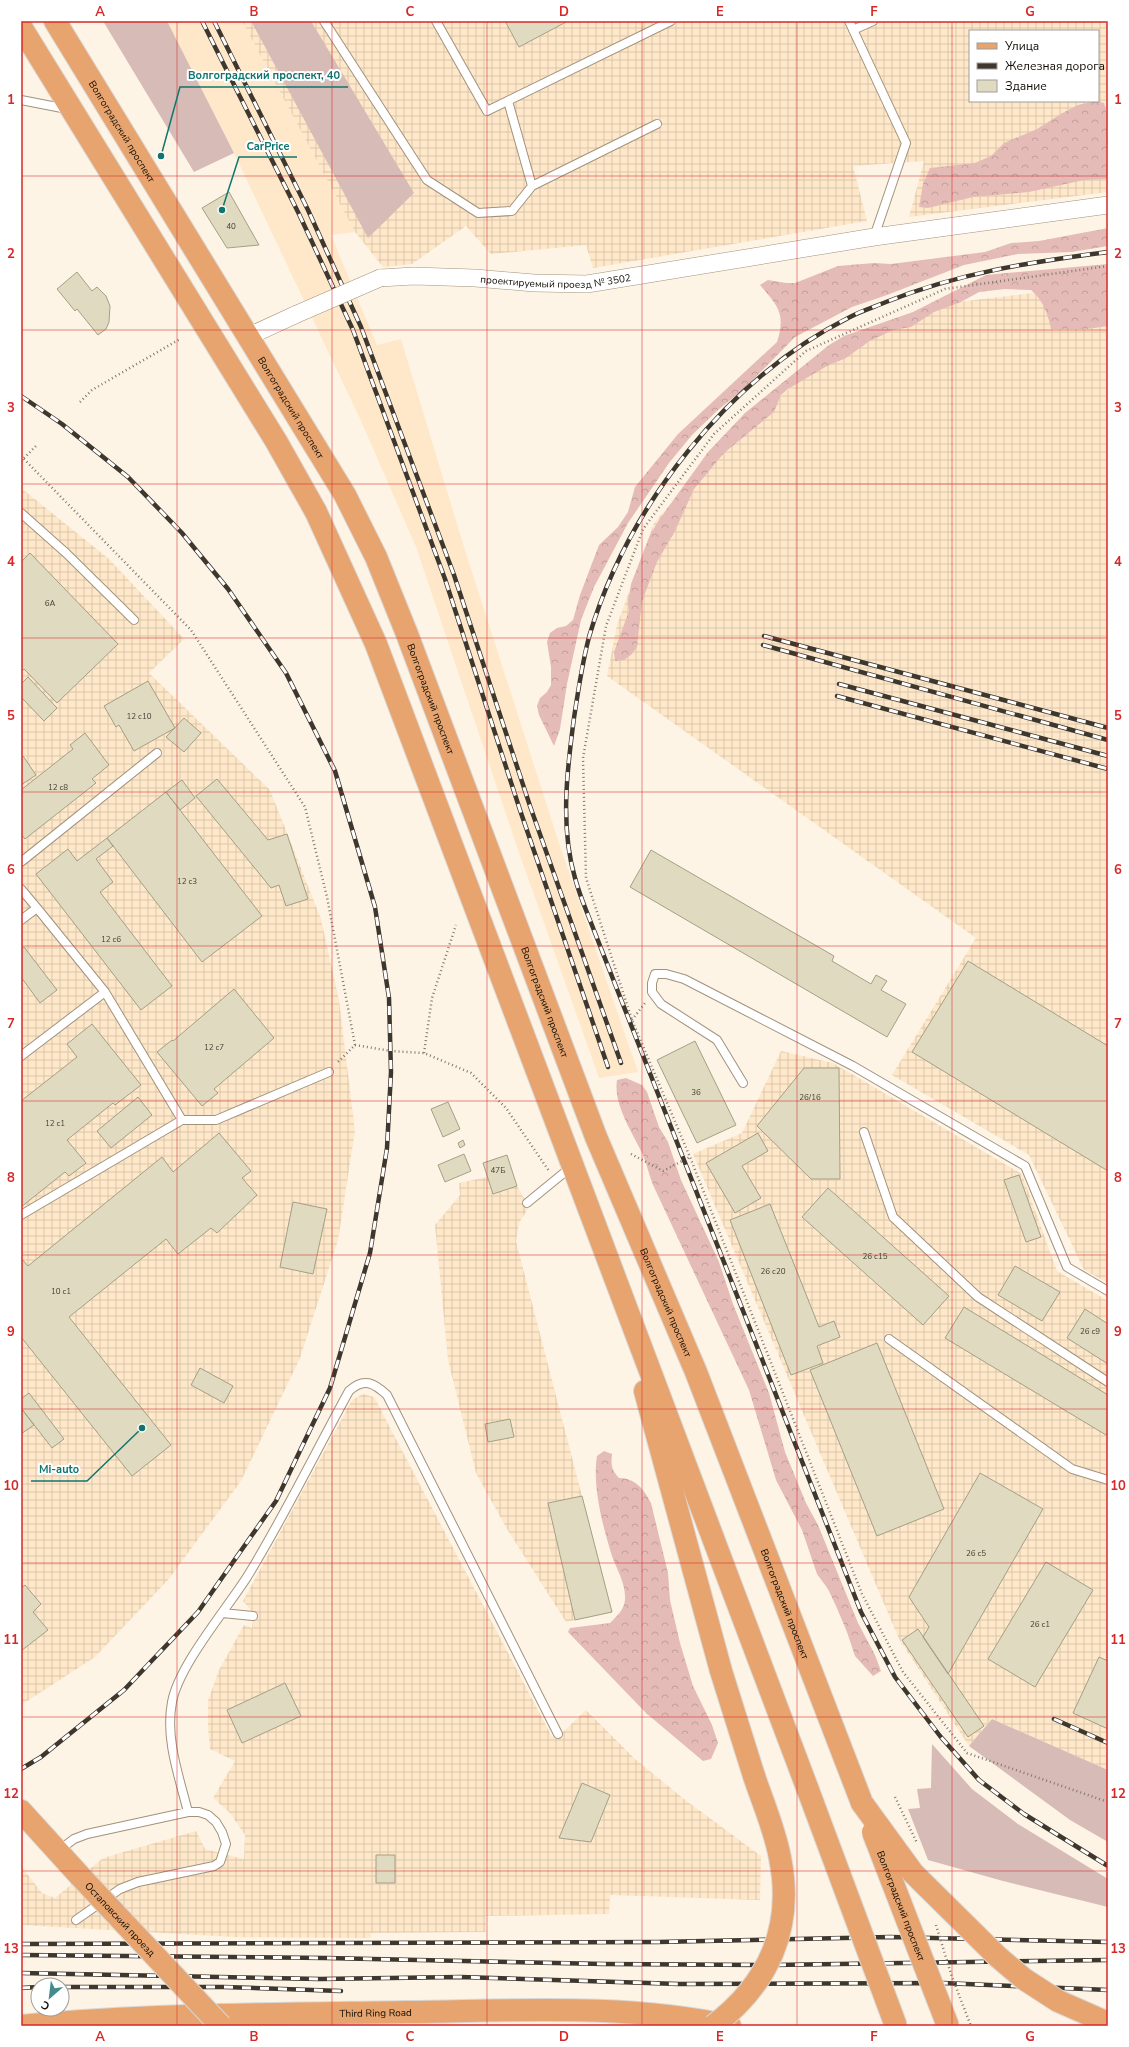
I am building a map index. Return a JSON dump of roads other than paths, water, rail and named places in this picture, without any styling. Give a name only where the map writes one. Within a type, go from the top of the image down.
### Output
[{"type":"main road","name":"Волгоградский проспект","points":[[55,21],[345,495],[376,557],[408,634],[596,1137],[696,1372],[948,2026]]},
{"type":"main road","points":[[21,27],[276,442],[323,525],[376,644],[574,1165],[896,2026]]},
{"type":"main road","points":[[610,1263],[721,1671],[780,1856],[784,1878],[782,1921],[768,1964],[744,2000],[713,2026]]},
{"type":"main road","points":[[862,1803],[913,1873],[997,1956],[1024,1979],[1058,2001],[1108,2023]]},
{"type":"main road","name":"Остаповский проезд","points":[[21,1810],[80,1876],[221,2026]]},
{"type":"main road","name":"Third Ring Road","points":[[21,2026],[247,2015],[576,2010],[674,2017],[730,2026]]},
{"type":"street","name":"проектируемый проезд № 3502","points":[[247,337],[380,278],[414,276],[475,278],[534,283],[587,284],[874,237],[1108,205]]},
{"type":"lane","points":[[324,21],[427,180],[478,213],[512,211],[532,186],[657,124]]},
{"type":"lane","points":[[436,21],[487,111],[672,21]]},
{"type":"lane","points":[[849,21],[906,143],[874,237]]},
{"type":"lane","points":[[853,30],[873,21]]},
{"type":"lane","points":[[21,100],[71,109]]},
{"type":"lane","points":[[508,101],[532,186]]},
{"type":"lane","points":[[21,513],[66,553],[134,620]]},
{"type":"lane","points":[[21,862],[157,753]]},
{"type":"lane","points":[[21,889],[105,992],[182,1120]]},
{"type":"lane","points":[[21,920],[37,908]]},
{"type":"lane","points":[[743,1083],[717,1040],[661,1004],[652,992],[652,983],[655,974],[666,974],[684,978],[853,1066],[1025,1166],[1067,1267],[1108,1291]]},
{"type":"lane","points":[[21,1056],[105,992]]},
{"type":"lane","points":[[21,1214],[182,1120],[216,1120],[329,1072]]},
{"type":"lane","points":[[864,1132],[893,1217],[978,1297],[1108,1382]]},
{"type":"lane","points":[[527,1203],[574,1165]]},
{"type":"lane","points":[[889,1339],[1072,1469],[1108,1480]]},
{"type":"lane","points":[[188,1812],[170,1740],[172,1700],[190,1662],[265,1547],[349,1391],[356,1384],[367,1383],[378,1386],[386,1395],[558,1734]]},
{"type":"lane","points":[[222,1613],[253,1616]]},
{"type":"lane","points":[[58,1851],[74,1840],[87,1834],[188,1812],[208,1815],[219,1827],[226,1844],[220,1862],[214,1866],[138,1882],[126,1886],[76,1920]]},
{"type":"railway","points":[[202,21],[299,214],[353,330],[445,579],[520,810],[608,1067]]},
{"type":"railway","points":[[214,21],[308,210],[361,327],[454,575],[530,806],[621,1063]]},
{"type":"railway","points":[[1108,252],[1051,260],[968,276],[913,292],[863,311],[805,343],[763,374],[724,411],[688,451],[656,495],[629,541],[606,588],[589,637],[584,657],[574,718],[566,798],[566,819],[570,859],[583,902],[861,1612],[895,1677],[940,1736],[979,1780],[1024,1814],[1108,1866]]},
{"type":"railway","points":[[21,396],[62,424],[128,477],[182,533],[228,589],[286,673],[335,771],[375,907],[389,998],[391,1072],[387,1148],[370,1253],[330,1388],[276,1501],[198,1612],[124,1690],[41,1757],[21,1769]]},
{"type":"railway","points":[[764,636],[1108,728]]},
{"type":"railway","points":[[763,645],[1108,740]]},
{"type":"railway","points":[[839,684],[1108,756]]},
{"type":"railway","points":[[837,696],[1108,769]]},
{"type":"railway","points":[[1054,1719],[1108,1743]]},
{"type":"railway","points":[[21,1944],[658,1942],[890,1937],[1108,1942]]},
{"type":"railway","points":[[21,1955],[326,1958],[604,1964],[773,1965],[1108,1960]]},
{"type":"railway","points":[[21,1973],[320,1979],[460,1977],[679,1984],[943,1983],[1108,1990]]},
{"type":"railway","points":[[21,1988],[30,1987]]},
{"type":"railway","points":[[70,1987],[223,1987],[341,1991]]},
{"type":"place","name":"Волгоградский проспект, 40","points":[[161,156]]},
{"type":"place","name":"CarPrice","points":[[222,210]]},
{"type":"place","name":"Mi-auto","points":[[142,1428]]}]
